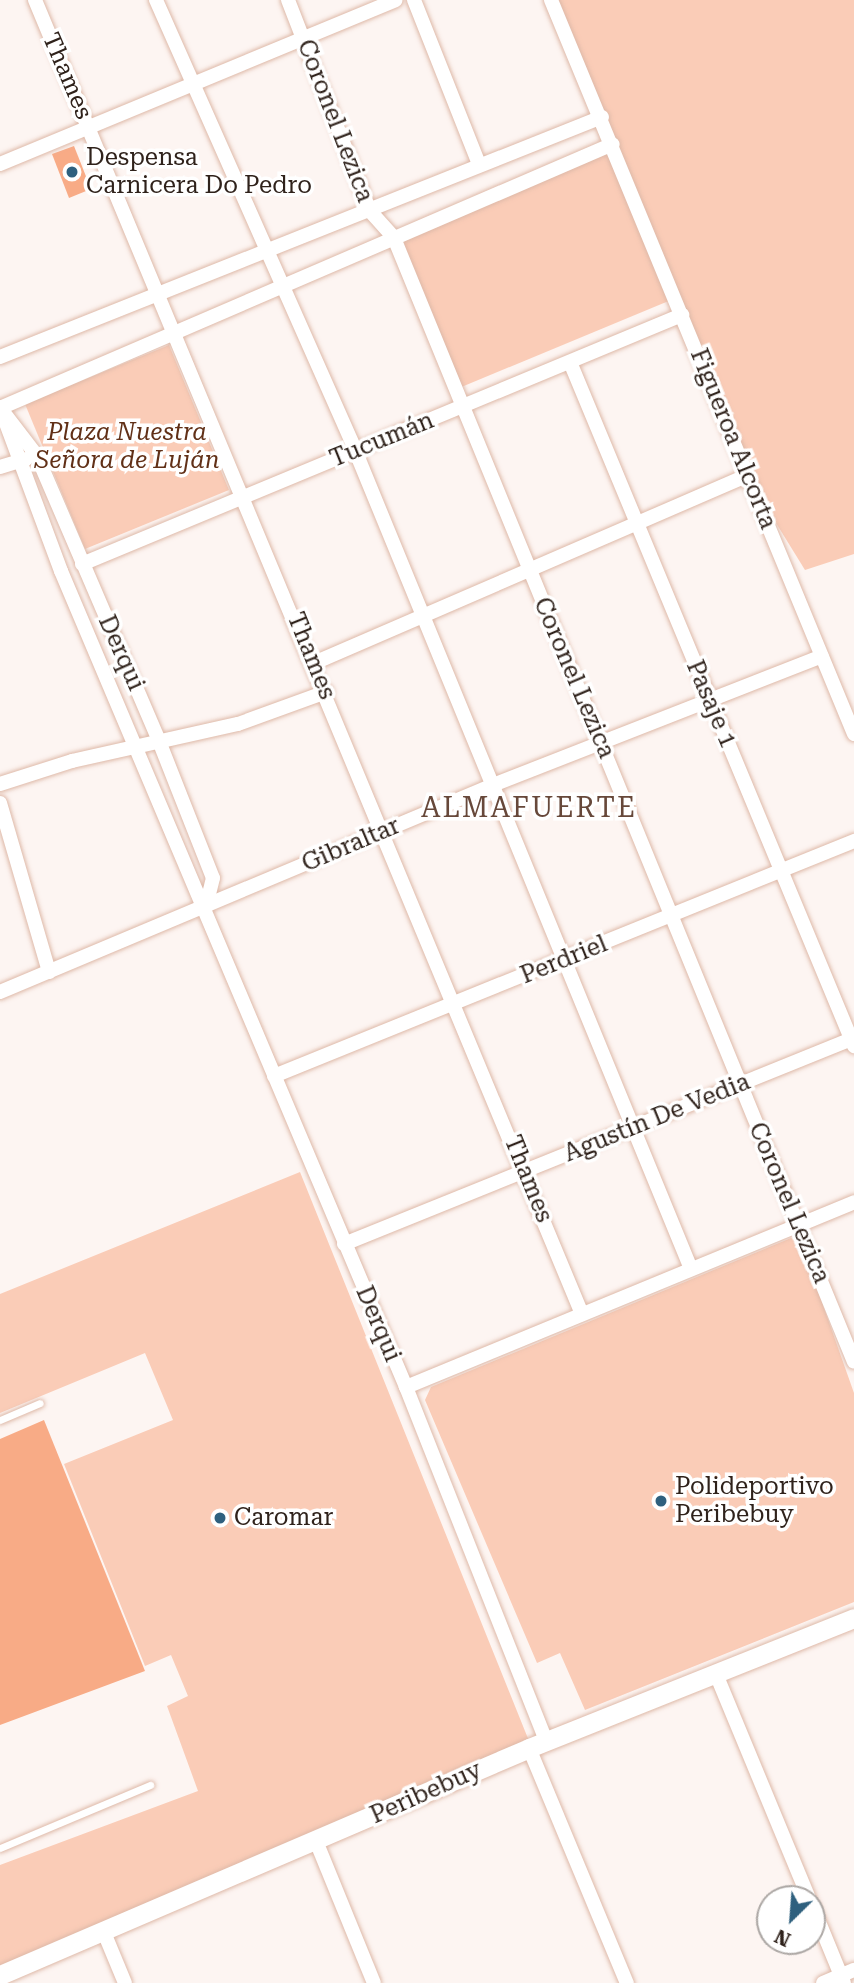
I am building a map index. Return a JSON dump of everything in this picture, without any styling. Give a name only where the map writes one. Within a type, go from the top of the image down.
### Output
[{"type":"street","name":"Thames","points":[[35,0],[89,126],[155,298],[178,332],[582,1314]]},
{"type":"street","points":[[156,0],[264,257],[285,286],[355,450],[493,785],[562,961],[691,1269]]},
{"type":"street","name":"Coronel Lezica","points":[[288,0],[370,211],[394,238],[528,572],[674,914],[739,1084],[800,1224],[854,1362]]},
{"type":"street","points":[[0,164],[394,0]]},
{"type":"street","points":[[414,0],[479,164]]},
{"type":"street","name":"Figueroa Alcorta","points":[[551,0],[602,117],[854,734]]},
{"type":"street","points":[[0,357],[264,257],[479,164],[602,117]]},
{"type":"street","points":[[0,408],[613,144]]},
{"type":"street","name":"Tucumán","points":[[82,564],[682,314]]},
{"type":"street","name":"Pasaje 1","points":[[570,362],[853,1041]]},
{"type":"street","name":"Derqui","points":[[0,408],[37,456],[159,741],[213,878],[205,909]]},
{"type":"street","name":"Derqui","points":[[0,408],[17,461],[136,749],[406,1387],[627,1983]]},
{"type":"street","points":[[0,467],[37,456]]},
{"type":"street","points":[[314,663],[747,476]]},
{"type":"street","name":"Gibraltar","points":[[0,992],[205,909],[493,785],[822,656]]},
{"type":"street","points":[[1,781],[238,724],[326,692]]},
{"type":"street","points":[[0,803],[49,972]]},
{"type":"street","name":"Perdriel","points":[[274,1076],[781,873],[854,841]]},
{"type":"street","name":"Agustín De Vedia","points":[[344,1244],[739,1084],[853,1041]]},
{"type":"street","points":[[406,1387],[854,1202]]},
{"type":"street","name":"Peribebuy","points":[[0,1975],[538,1745],[854,1618]]},
{"type":"street","points":[[716,1674],[803,1885]]},
{"type":"street","points":[[316,1842],[374,1983]]},
{"type":"street","points":[[103,1930],[125,1983]]},
{"type":"street","points":[[822,1983],[847,1976],[826,1933]]},
{"type":"lane","points":[[0,1420],[40,1403]]},
{"type":"lane","points":[[0,1848],[150,1784]]},
{"type":"green space","points":[[551,0],[854,0],[854,554],[805,570],[747,476]]},
{"type":"green space","points":[[609,151],[671,300],[459,388],[397,239]]},
{"type":"green space","name":"Plaza Nuestra Señora de Luján","points":[[169,345],[229,490],[85,549],[25,404]]},
{"type":"green space","name":"Caromar","points":[[300,1172],[529,1741],[0,1967],[0,1865],[198,1791],[167,1706],[188,1696],[171,1655],[145,1666],[64,1464],[173,1420],[145,1353],[0,1413],[0,1294]]},
{"type":"green space","name":"Polideportivo Peribebuy","points":[[791,1238],[801,1243],[854,1393],[854,1602],[585,1710],[560,1653],[537,1663],[425,1400],[431,1387]]},
{"type":"building","name":"Despensa Carnicera Do Pedro","points":[[74,146],[91,189],[69,198],[52,154]]},
{"type":"building","points":[[44,1420],[145,1671],[0,1725],[0,1439]]},
{"type":"place","name":"Despensa Carnicera Do Pedro","points":[[72,172]]},
{"type":"place","name":"Polideportivo Peribebuy","points":[[661,1501]]},
{"type":"place","name":"Caromar","points":[[220,1518]]},
{"type":"district","name":"ALMAFUERTE","points":[[529,808]]}]
